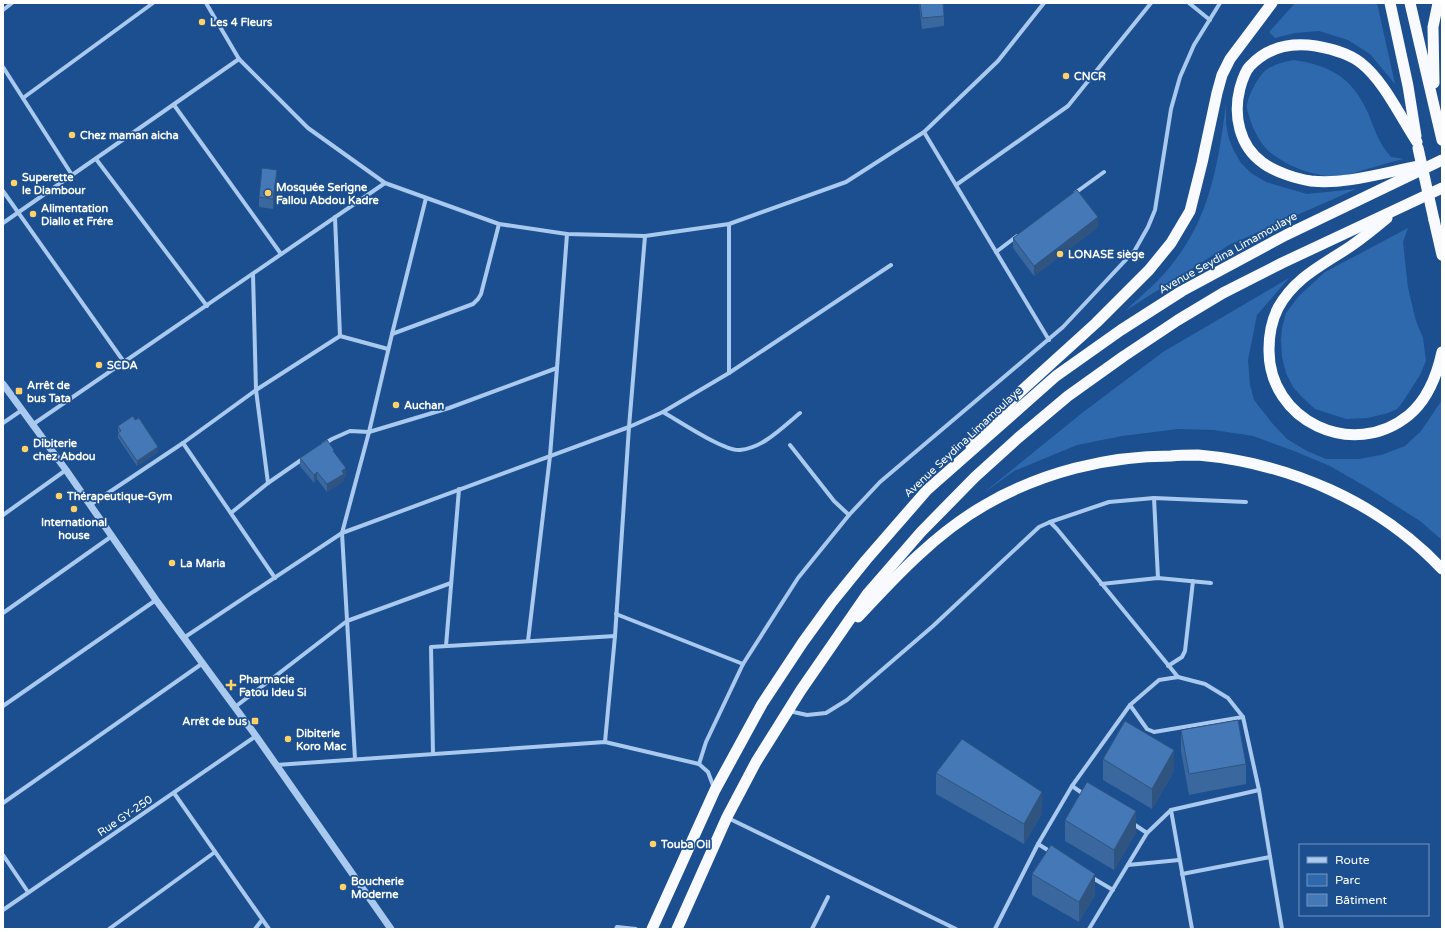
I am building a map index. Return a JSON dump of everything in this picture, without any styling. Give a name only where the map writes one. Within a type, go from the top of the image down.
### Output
[{"type":"highway","points":[[927,490],[1020,392],[1096,323],[1150,270],[1172,243],[1190,211],[1202,164],[1216,93],[1222,75],[1230,59],[1272,3]]},
{"type":"highway","points":[[1390,3],[1408,86],[1418,145],[1442,255]]},
{"type":"highway","points":[[1410,3],[1442,139]]},
{"type":"highway","points":[[1434,104],[1433,27],[1438,3]]},
{"type":"highway","points":[[1418,145],[1376,78],[1361,63],[1347,55],[1328,48],[1310,45],[1292,45],[1276,48],[1262,56],[1249,67],[1241,81],[1237,100],[1236,118],[1240,133],[1251,151],[1263,163],[1278,172],[1312,181],[1332,181],[1356,178],[1437,162]]},
{"type":"highway","name":"Avenue Seydina Limamoulaye","points":[[649,929],[715,790],[762,704],[803,642],[832,602],[866,560],[927,490],[1056,376],[1121,330],[1182,291],[1286,234],[1437,162]]},
{"type":"highway","points":[[677,929],[727,817],[756,762],[830,647],[868,593],[921,532],[975,477],[1068,396],[1172,324],[1223,293],[1282,262],[1441,189]]},
{"type":"highway","points":[[1396,210],[1350,247],[1301,279],[1289,292],[1278,309],[1272,324],[1269,342],[1269,359],[1272,373],[1284,398],[1292,409],[1305,420],[1318,427],[1334,432],[1362,434],[1376,432],[1390,427],[1409,415],[1418,406],[1432,384],[1442,352]]},
{"type":"highway","points":[[830,647],[896,575],[970,514],[1006,494],[1042,478],[1080,467],[1114,460],[1150,456],[1197,455],[1249,463],[1293,474],[1331,490],[1370,511],[1400,531],[1432,558],[1442,569]]},
{"type":"street","points":[[3,10],[12,3]]},
{"type":"street","points":[[23,98],[153,3]]},
{"type":"street","points":[[206,3],[239,59],[308,128],[385,183],[499,224],[567,234],[645,236],[729,224],[846,182],[924,132],[998,61],[1044,3]]},
{"type":"street","points":[[956,185],[1068,106],[1150,3]]},
{"type":"street","points":[[1189,3],[1210,20]]},
{"type":"street","points":[[699,764],[706,742],[744,664],[798,578],[848,515],[880,482],[1049,340],[1134,250],[1148,227],[1155,210],[1170,109],[1180,77],[1194,45],[1220,3]]},
{"type":"street","points":[[3,222],[239,59]]},
{"type":"street","points":[[3,67],[72,175]]},
{"type":"street","points":[[174,105],[281,254]]},
{"type":"street","points":[[924,132],[1049,340]]},
{"type":"street","points":[[96,159],[206,306]]},
{"type":"street","points":[[1073,195],[1104,172]]},
{"type":"street","points":[[32,425],[385,183]]},
{"type":"street","points":[[3,191],[124,362]]},
{"type":"street","points":[[355,759],[342,533],[370,432],[388,349],[426,198]]},
{"type":"street","points":[[335,217],[340,336]]},
{"type":"street","points":[[392,334],[473,304],[478,299],[481,294],[499,224]]},
{"type":"street","points":[[729,224],[729,373]]},
{"type":"street","points":[[996,252],[1022,233]]},
{"type":"street","points":[[528,641],[550,456],[558,368],[567,234]]},
{"type":"street","points":[[605,742],[615,636],[629,427],[645,236]]},
{"type":"street","points":[[187,640],[185,637],[342,533],[629,427],[663,412],[729,373],[890,265]]},
{"type":"street","points":[[253,274],[256,390],[268,483]]},
{"type":"street","points":[[90,505],[183,443],[256,390],[340,336],[388,349]]},
{"type":"street","points":[[319,448],[332,439],[350,431],[370,432],[449,408],[558,368]]},
{"type":"street","points":[[3,384],[66,470],[156,600],[187,640],[256,736],[391,929]]},
{"type":"street","points":[[3,423],[22,410]]},
{"type":"street","points":[[663,412],[725,447],[739,451],[750,448],[768,439],[800,413]]},
{"type":"street","points":[[183,443],[275,578]]},
{"type":"street","points":[[790,444],[834,501],[848,515]]},
{"type":"street","points":[[231,513],[268,483],[306,457]]},
{"type":"street","points":[[3,514],[66,470]]},
{"type":"street","points":[[446,646],[459,489]]},
{"type":"street","points":[[1154,498],[1158,578]]},
{"type":"street","points":[[788,711],[807,715],[826,714],[847,700],[934,626],[1039,527],[1109,502],[1154,498],[1246,502]]},
{"type":"street","points":[[1050,522],[1178,677]]},
{"type":"street","points":[[3,613],[112,536]]},
{"type":"street","points":[[1101,584],[1158,578],[1211,583]]},
{"type":"street","points":[[1168,666],[1182,657],[1184,651],[1194,581]]},
{"type":"street","points":[[234,707],[347,621],[451,583]]},
{"type":"street","points":[[3,706],[156,600]]},
{"type":"street","points":[[616,614],[744,664]]},
{"type":"street","points":[[433,754],[432,647],[615,636]]},
{"type":"street","points":[[3,803],[203,663]]},
{"type":"street","points":[[995,929],[1038,844],[1072,786],[1130,705],[1159,680],[1178,677],[1205,684],[1228,698],[1243,717],[1259,790],[1282,929]]},
{"type":"street","points":[[1130,705],[1147,729],[1154,732],[1243,717]]},
{"type":"street","name":"Rue GY-250","points":[[3,910],[256,736]]},
{"type":"street","points":[[276,765],[605,742],[699,764],[708,772],[715,790]]},
{"type":"street","points":[[1072,786],[1091,798]]},
{"type":"street","points":[[1089,929],[1147,833],[1171,810],[1259,790]]},
{"type":"street","points":[[174,793],[269,929]]},
{"type":"street","points":[[1171,810],[1192,929]]},
{"type":"street","points":[[727,817],[956,929]]},
{"type":"street","points":[[1128,821],[1147,833]]},
{"type":"street","points":[[1038,844],[1057,856]]},
{"type":"street","points":[[108,929],[215,852]]},
{"type":"street","points":[[3,855],[28,892]]},
{"type":"street","points":[[1182,874],[1270,857]]},
{"type":"street","points":[[1128,864],[1180,860]]},
{"type":"street","points":[[1088,875],[1113,890]]},
{"type":"street","points":[[812,929],[828,897]]},
{"type":"street","points":[[254,929],[262,920]]},
{"type":"street","points":[[616,929],[617,927],[636,929]]},
{"type":"green space","points":[[1295,3],[1377,3],[1395,84],[1370,54],[1348,40],[1319,31],[1295,33],[1275,38],[1269,32]]},
{"type":"green space","points":[[1294,60],[1329,70],[1339,75],[1347,82],[1355,90],[1362,101],[1383,147],[1391,157],[1404,159],[1347,175],[1327,176],[1305,171],[1277,158],[1271,153],[1259,139],[1250,120],[1247,108],[1248,99],[1256,82],[1266,70],[1283,62]]},
{"type":"green space","points":[[1226,104],[1226,124],[1229,139],[1241,163],[1251,173],[1266,182],[1307,194],[1356,189],[1229,245],[1125,311],[1171,266],[1198,223],[1212,185]]},
{"type":"green space","points":[[1408,228],[1403,242],[1408,288],[1416,321],[1423,338],[1426,361],[1420,375],[1397,409],[1388,413],[1368,418],[1346,419],[1315,409],[1293,387],[1286,373],[1282,357],[1281,340],[1282,328],[1286,313],[1299,296],[1325,272]]},
{"type":"green space","points":[[1289,278],[1257,315],[1248,360],[1250,385],[1254,400],[1287,439],[1307,451],[1326,459],[1359,459],[1381,455],[1405,446],[1421,431],[1442,400],[1442,540],[1420,521],[1330,466],[1253,436],[1214,430],[1178,429],[1122,436],[1077,445],[1014,471],[981,495],[1082,413],[1163,352]]},
{"type":"building","points":[[920,3],[943,3],[944,16],[922,18]]},
{"type":"building","name":"Mosquée Serigne Fallou Abdou Kadre","points":[[262,168],[277,170],[273,199],[259,197]]},
{"type":"building","points":[[1077,190],[1098,217],[1034,266],[1013,238]]},
{"type":"building","points":[[133,416],[135,420],[139,418],[158,447],[137,461],[118,433],[121,431],[118,426]]},
{"type":"building","points":[[327,440],[334,450],[333,451],[346,468],[342,471],[344,474],[327,484],[317,472],[314,475],[300,458]]},
{"type":"building","points":[[1238,720],[1246,764],[1189,774],[1181,730]]},
{"type":"building","points":[[1125,721],[1174,750],[1152,789],[1103,759]]},
{"type":"building","points":[[962,739],[1042,792],[1024,824],[936,773]]},
{"type":"building","points":[[1087,782],[1136,811],[1114,850],[1065,820]]},
{"type":"building","points":[[1051,845],[1095,874],[1079,902],[1032,874]]},
{"type":"place","name":"Les 4 Fleurs","points":[[202,22]]},
{"type":"place","name":"CNCR","points":[[1066,76]]},
{"type":"place","name":"Chez maman aicha","points":[[72,135]]},
{"type":"place","name":"Superette le Diambour","points":[[14,183]]},
{"type":"place","name":"Mosquée Serigne Fallou Abdou Kadre","points":[[268,193]]},
{"type":"place","name":"Alimentation Diallo et Frére","points":[[33,214]]},
{"type":"place","name":"LONASE siège","points":[[1060,254]]},
{"type":"place","name":"SCDA","points":[[99,365]]},
{"type":"place","name":"Arrêt de bus Tata","points":[[19,391]]},
{"type":"place","name":"Auchan","points":[[396,405]]},
{"type":"place","name":"Dibiterie chez Abdou","points":[[25,449]]},
{"type":"place","name":"Thérapeutique-Gym","points":[[59,496]]},
{"type":"place","name":"International house","points":[[74,509]]},
{"type":"place","name":"La Maria","points":[[172,563]]},
{"type":"place","name":"Pharmacie Fatou Ideu Si","points":[[231,685]]},
{"type":"place","name":"Arrêt de bus","points":[[255,721]]},
{"type":"place","name":"Dibiterie Koro Mac","points":[[288,739]]},
{"type":"place","name":"Touba Oil","points":[[653,844]]},
{"type":"place","name":"Boucherie Moderne","points":[[343,887]]}]
